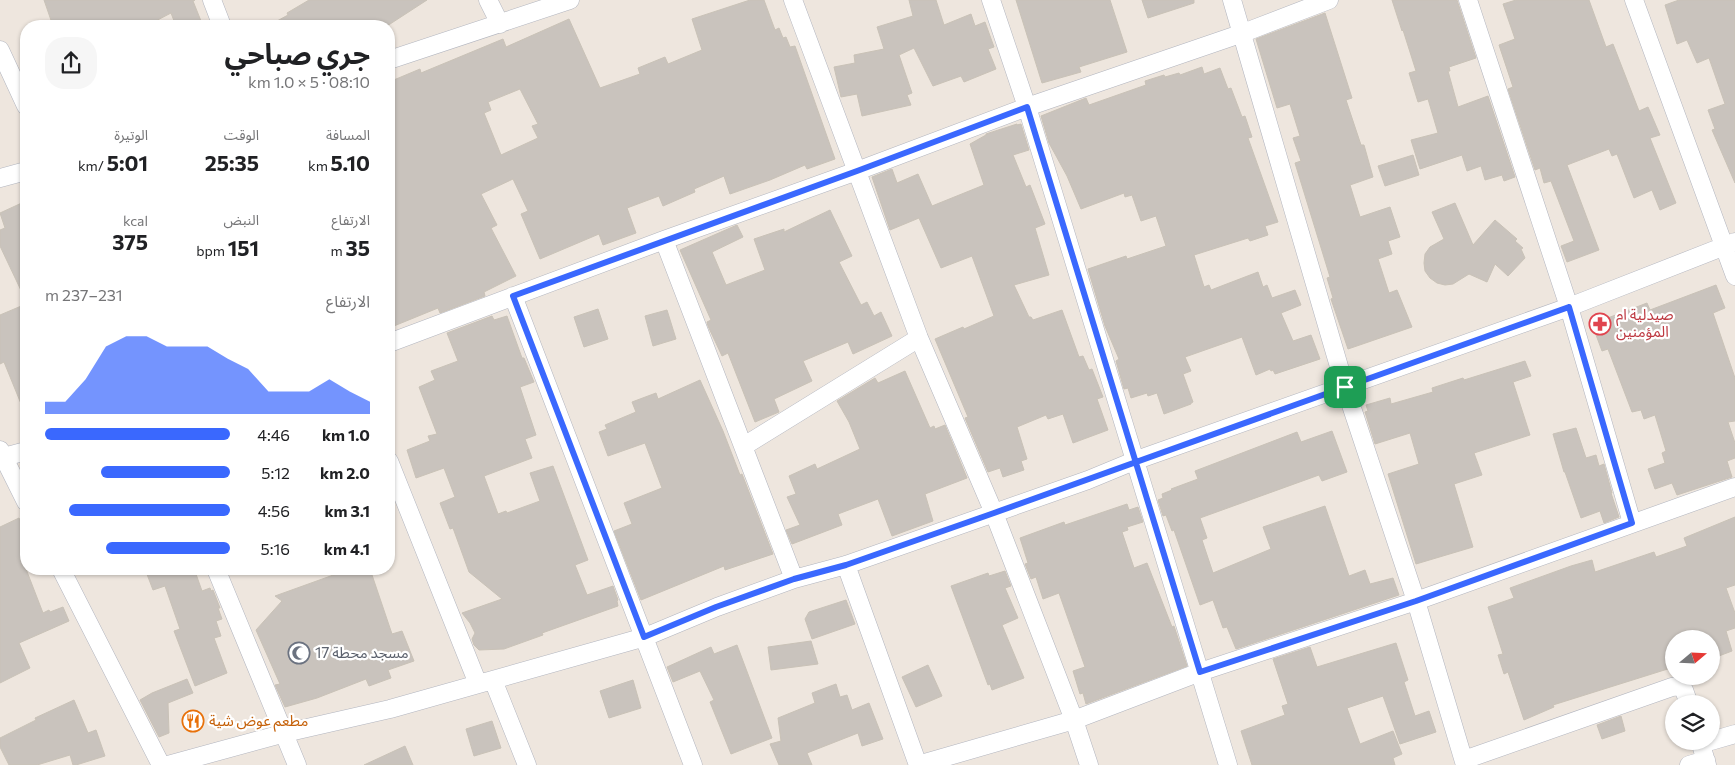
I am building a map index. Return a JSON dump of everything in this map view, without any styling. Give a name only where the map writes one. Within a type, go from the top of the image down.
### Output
[{"type":"street","points":[[212,0],[220,20]]},
{"type":"street","points":[[488,0],[500,24]]},
{"type":"street","points":[[395,58],[570,0]]},
{"type":"street","points":[[793,0],[919,338],[994,513],[1074,720],[1089,765]]},
{"type":"street","points":[[990,0],[1027,107],[1228,765]]},
{"type":"street","points":[[1232,0],[1345,387],[1416,601],[1464,762],[1672,686],[1680,686],[1685,695]]},
{"type":"street","points":[[395,341],[1027,107],[1243,33],[1329,0]]},
{"type":"street","points":[[1468,0],[1569,307],[1632,523]]},
{"type":"street","points":[[1634,0],[1730,244],[1735,276]]},
{"type":"street","points":[[0,50],[20,93]]},
{"type":"street","points":[[0,178],[20,173]]},
{"type":"street","points":[[664,240],[794,579]]},
{"type":"street","points":[[168,765],[285,733],[390,709],[644,637],[716,607],[794,579],[846,565],[1569,307],[1730,244]]},
{"type":"street","points":[[513,296],[693,765]]},
{"type":"street","points":[[744,446],[919,338]]},
{"type":"street","points":[[20,452],[2,454],[20,490]]},
{"type":"street","points":[[395,475],[486,682],[527,765]]},
{"type":"street","points":[[846,565],[918,765],[1074,720],[1200,672],[1416,601],[1735,487]]},
{"type":"street","points":[[64,575],[161,765]]},
{"type":"street","points":[[219,575],[297,765]]},
{"type":"street","points":[[1703,751],[1735,734]]},
{"type":"building","points":[[44,0],[195,0],[193,1],[201,20],[174,20],[171,13],[158,20],[51,20]]},
{"type":"building","points":[[309,0],[427,0],[395,21],[279,20],[288,15],[287,13]]},
{"type":"building","points":[[750,0],[764,0],[775,30],[779,28],[783,38],[786,37],[790,47],[795,46],[835,159],[807,169],[805,165],[730,194],[724,176],[694,189],[695,192],[663,206],[659,196],[627,208],[636,233],[603,245],[599,234],[540,259],[521,214],[528,211],[513,179],[481,194],[497,225],[491,228],[516,276],[484,292],[485,296],[440,313],[438,308],[395,326],[395,79],[420,69],[421,73],[503,39],[506,47],[569,19],[600,88],[640,74],[638,68],[665,57],[668,64],[702,50],[692,19]],"holes":[[[520,89],[538,124],[532,126],[538,138],[501,155],[484,113],[491,110],[488,102]]]},
{"type":"building","points":[[909,0],[936,0],[944,25],[971,14],[975,26],[985,22],[994,47],[988,49],[996,69],[964,82],[961,76],[933,86],[914,48],[899,55],[912,93],[907,95],[911,105],[862,116],[857,94],[841,97],[834,67],[855,63],[854,55],[884,49],[877,27],[913,16]]},
{"type":"building","points":[[1016,0],[1110,0],[1127,52],[1079,67],[1081,72],[1042,83]]},
{"type":"building","points":[[1142,0],[1194,0],[1194,3],[1148,18]]},
{"type":"building","points":[[1392,0],[1457,0],[1476,58],[1449,67],[1450,71],[1448,71],[1458,107],[1488,96],[1515,177],[1504,181],[1502,175],[1485,180],[1481,166],[1467,171],[1462,155],[1420,169],[1411,140],[1438,133],[1428,99],[1418,102],[1409,73],[1416,71]]},
{"type":"building","points":[[1516,0],[1589,0],[1606,47],[1613,44],[1639,111],[1648,107],[1660,135],[1650,138],[1676,203],[1660,210],[1652,190],[1634,198],[1617,154],[1612,156],[1609,149],[1567,165],[1599,250],[1567,262],[1561,246],[1574,241],[1551,181],[1544,183],[1540,168],[1535,170],[1508,89],[1513,87],[1499,45],[1515,39],[1503,4]]},
{"type":"building","points":[[1679,0],[1735,0],[1735,183],[1712,130],[1715,129],[1708,110],[1725,104],[1709,58],[1697,63],[1687,40],[1677,44],[1665,5]]},
{"type":"building","points":[[1325,13],[1352,98],[1346,100],[1361,145],[1364,145],[1373,177],[1350,185],[1360,217],[1390,207],[1400,237],[1388,241],[1392,254],[1378,259],[1389,293],[1397,290],[1412,327],[1348,349],[1331,299],[1333,298],[1327,278],[1330,277],[1295,163],[1301,161],[1293,138],[1300,136],[1290,104],[1277,108],[1256,39]]},
{"type":"building","points":[[1202,67],[1204,74],[1220,68],[1228,89],[1231,88],[1242,117],[1245,116],[1252,137],[1248,138],[1278,222],[1265,226],[1268,235],[1250,241],[1248,238],[1194,255],[1204,287],[1209,285],[1211,290],[1258,272],[1263,287],[1267,285],[1272,298],[1295,290],[1301,305],[1281,313],[1293,341],[1311,335],[1320,359],[1275,374],[1270,369],[1256,375],[1242,337],[1185,357],[1191,371],[1183,374],[1193,402],[1164,414],[1157,393],[1148,396],[1147,393],[1131,398],[1128,388],[1124,389],[1116,361],[1119,359],[1105,326],[1088,269],[1126,256],[1127,259],[1166,246],[1156,216],[1141,221],[1132,195],[1125,197],[1124,193],[1081,209],[1067,176],[1049,143],[1041,116],[1086,98],[1089,105],[1146,85],[1145,81],[1164,75],[1165,77],[1179,73],[1180,75]]},
{"type":"building","points":[[1021,124],[1029,150],[1013,155],[1026,187],[1030,185],[1045,224],[1035,228],[1049,275],[1014,285],[1029,317],[1033,320],[1062,310],[1079,357],[1083,356],[1089,370],[1092,369],[1103,397],[1097,399],[1108,430],[1073,443],[1063,414],[1048,419],[1046,415],[1017,427],[1027,459],[1021,461],[1024,470],[1003,477],[1000,468],[988,472],[965,418],[968,417],[935,339],[994,316],[972,256],[941,268],[919,218],[890,230],[872,177],[892,169],[897,183],[918,174],[932,206],[984,185],[970,144],[986,134]]},
{"type":"building","points":[[1413,155],[1419,175],[1385,186],[1378,166]]},
{"type":"building","points":[[1455,203],[1473,245],[1495,220],[1517,239],[1515,241],[1523,248],[1521,249],[1525,258],[1508,276],[1495,264],[1487,282],[1469,274],[1453,284],[1445,285],[1437,283],[1430,278],[1425,271],[1425,254],[1430,247],[1444,239],[1432,212]]},
{"type":"building","points":[[20,204],[20,288],[0,246],[0,230],[5,228],[0,213]]},
{"type":"building","points":[[830,210],[852,256],[839,262],[861,305],[867,302],[874,316],[881,312],[892,336],[853,354],[848,342],[803,361],[812,381],[774,399],[779,412],[755,422],[728,353],[722,356],[708,326],[707,322],[711,320],[680,250],[737,225],[743,237],[712,252],[726,285],[765,270],[754,239],[784,229],[784,232]]},
{"type":"building","points":[[1716,285],[1725,308],[1713,313],[1735,378],[1735,421],[1728,422],[1735,443],[1735,458],[1727,461],[1732,477],[1677,495],[1672,483],[1655,489],[1648,469],[1665,463],[1662,453],[1666,451],[1655,415],[1644,419],[1641,410],[1632,412],[1608,349],[1602,351],[1592,324],[1647,303],[1650,310]]},
{"type":"building","points":[[20,307],[20,401],[4,362],[0,364],[0,315]]},
{"type":"building","points":[[598,309],[608,339],[584,347],[574,317]]},
{"type":"building","points":[[667,310],[676,339],[653,346],[645,316]]},
{"type":"building","points":[[492,316],[494,320],[507,316],[522,358],[524,358],[534,382],[520,387],[536,435],[525,439],[532,458],[484,476],[498,514],[506,511],[507,513],[540,501],[530,473],[553,466],[588,560],[575,565],[587,595],[613,586],[618,606],[542,633],[543,635],[504,649],[479,650],[474,645],[472,639],[475,633],[462,613],[502,599],[469,572],[453,528],[450,529],[440,503],[455,497],[444,468],[416,478],[407,450],[430,441],[428,436],[437,434],[419,387],[435,380],[431,371],[458,361],[447,333]]},
{"type":"building","points":[[1525,361],[1531,376],[1513,382],[1530,435],[1474,453],[1482,475],[1454,484],[1473,547],[1416,564],[1388,474],[1419,464],[1410,433],[1375,444],[1365,412],[1368,411],[1366,405],[1390,398],[1391,404],[1433,392],[1432,388],[1463,378],[1464,380]]},
{"type":"building","points":[[905,371],[930,428],[934,426],[935,429],[945,425],[967,478],[925,494],[933,521],[892,536],[878,499],[838,514],[842,525],[792,544],[786,530],[800,525],[787,497],[796,494],[789,476],[815,464],[817,469],[860,449],[849,422],[837,401],[875,378],[878,383]]},
{"type":"building","points":[[700,380],[740,475],[742,474],[773,554],[725,570],[724,566],[641,600],[614,531],[632,524],[624,503],[662,488],[645,443],[608,456],[599,432],[607,429],[605,425],[636,412],[632,402],[656,393],[658,399]]},
{"type":"building","points":[[1576,428],[1586,458],[1596,455],[1599,466],[1604,464],[1619,517],[1604,523],[1600,511],[1581,518],[1564,472],[1553,434]]},
{"type":"building","points":[[1332,431],[1347,472],[1322,481],[1319,475],[1200,518],[1207,538],[1202,540],[1213,573],[1271,549],[1263,527],[1325,506],[1349,576],[1365,570],[1370,584],[1393,578],[1399,595],[1236,649],[1227,627],[1223,628],[1213,600],[1200,605],[1174,530],[1172,531],[1166,515],[1163,516],[1158,500],[1163,498],[1162,494],[1171,489],[1198,479],[1195,471],[1297,432],[1301,442]]},
{"type":"building","points":[[1127,504],[1129,510],[1138,507],[1143,522],[1127,527],[1128,530],[1122,532],[1134,568],[1147,563],[1172,627],[1174,626],[1187,666],[1086,704],[1083,693],[1080,694],[1073,671],[1085,667],[1059,593],[1043,599],[1036,577],[1031,579],[1025,564],[1028,563],[1020,538],[1064,522],[1065,525]]},
{"type":"building","points":[[1735,517],[1735,585],[1726,588],[1735,613],[1735,628],[1726,631],[1732,651],[1720,656],[1720,630],[1665,630],[1665,670],[1553,705],[1554,707],[1524,720],[1508,672],[1504,674],[1498,655],[1503,654],[1488,607],[1514,598],[1510,588],[1571,566],[1592,560],[1595,572],[1654,552],[1656,557],[1687,546],[1684,538]]},
{"type":"building","points":[[19,518],[20,575],[28,575],[43,613],[63,607],[69,621],[19,643],[30,668],[0,683],[0,527]]},
{"type":"building","points":[[1005,571],[1011,586],[1005,588],[1018,618],[1002,625],[1024,678],[992,690],[990,684],[988,685],[951,586],[988,573],[989,576]]},
{"type":"building","points":[[147,575],[196,575],[202,591],[210,588],[211,591],[213,590],[222,619],[216,621],[221,636],[214,638],[227,673],[195,686],[174,631],[180,629],[165,586],[153,590]]},
{"type":"building","points":[[333,575],[372,575],[392,634],[402,631],[414,661],[388,670],[391,678],[369,686],[366,679],[317,698],[285,707],[275,685],[280,684],[256,630],[282,601],[275,596]]},
{"type":"building","points":[[846,600],[855,624],[812,639],[805,619],[809,612]]},
{"type":"building","points":[[811,641],[818,664],[771,670],[768,647]]},
{"type":"building","points":[[1396,643],[1408,680],[1404,682],[1415,716],[1429,711],[1436,732],[1400,744],[1383,696],[1347,708],[1360,744],[1393,731],[1402,754],[1393,758],[1395,765],[1252,765],[1241,731],[1285,715],[1282,706],[1288,704],[1273,659],[1310,647],[1317,667]]},
{"type":"building","points":[[737,645],[772,738],[731,754],[710,702],[714,700],[700,671],[673,682],[667,667],[711,647],[714,654]]},
{"type":"building","points":[[928,665],[942,696],[916,707],[902,677]]},
{"type":"building","points":[[187,679],[193,693],[168,703],[169,733],[159,737],[140,700]]},
{"type":"building","points":[[633,680],[641,708],[609,718],[600,691]]},
{"type":"building","points":[[836,684],[840,697],[847,695],[852,710],[869,703],[883,739],[862,746],[858,733],[807,753],[812,765],[779,765],[770,744],[781,741],[778,718],[815,703],[812,693]]},
{"type":"building","points":[[74,700],[88,733],[96,730],[105,756],[76,765],[73,765],[70,755],[37,765],[9,765],[0,747],[0,738],[36,720],[35,718]]},
{"type":"building","points":[[1621,716],[1625,731],[1602,739],[1597,725]]},
{"type":"building","points":[[492,721],[501,748],[474,756],[466,729]]},
{"type":"building","points":[[405,746],[413,765],[364,765]]},
{"type":"place","name":"صيدلية ام المؤمنين","points":[[1600,324]]},
{"type":"place","name":"مسجد محطة 17","points":[[299,653]]},
{"type":"place","name":"مطعم عوض شية","points":[[193,721]]},
{"type":"route","points":[[1345,387],[1134,461],[1088,480],[846,565],[794,579],[716,607],[644,637],[513,296],[1027,107],[1134,461],[1200,672],[1416,601],[1632,523],[1569,307],[1345,387]]}]
